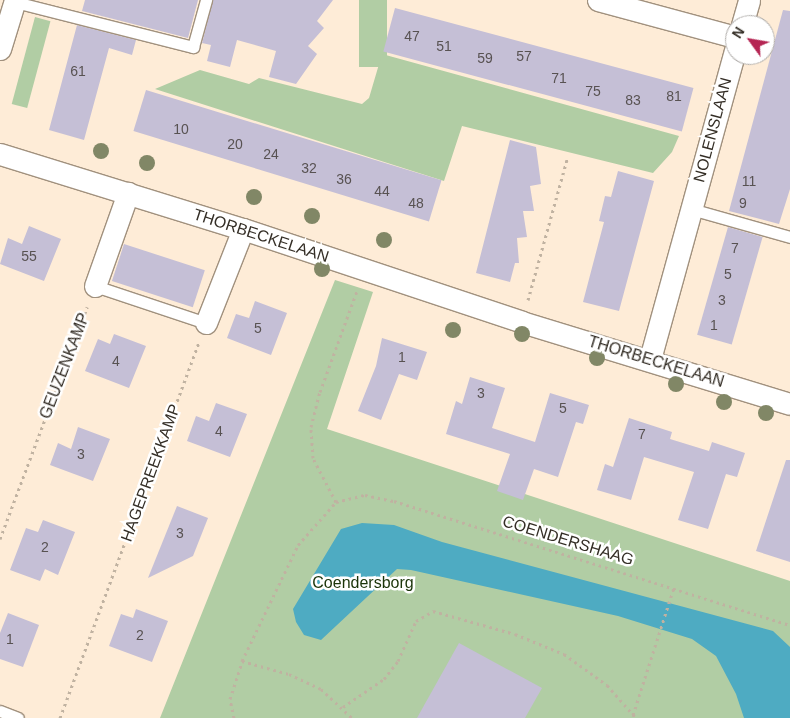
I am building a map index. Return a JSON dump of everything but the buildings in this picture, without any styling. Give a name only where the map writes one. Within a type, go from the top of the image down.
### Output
[{"type":"street","points":[[598,0],[725,34]]},
{"type":"street","points":[[745,15],[749,0]]},
{"type":"street","points":[[0,50],[15,1]]},
{"type":"street","name":"NOLENSLAAN","points":[[650,358],[731,65]]},
{"type":"street","name":"THORBECKELAAN","points":[[0,154],[243,229],[522,322],[650,358],[790,404]]},
{"type":"street","points":[[95,286],[128,193]]},
{"type":"street","points":[[206,323],[243,229]]},
{"type":"lane","points":[[15,1],[194,47],[206,0]]},
{"type":"lane","points":[[691,209],[790,237]]},
{"type":"lane","points":[[95,286],[206,323]]},
{"type":"lane","points":[[0,711],[18,718]]},
{"type":"path","points":[[522,322],[567,159]]},
{"type":"path","points":[[234,718],[230,699],[242,661],[298,545],[336,502],[313,458],[311,427],[320,392],[365,271]]},
{"type":"path","name":"GEUZENKAMP","points":[[0,539],[95,286]]},
{"type":"path","name":"HAGEPREEKKAMP","points":[[60,718],[206,323]]},
{"type":"path","name":"COENDERSHAAG","points":[[336,502],[365,495],[394,501],[674,587],[790,625]]},
{"type":"path","points":[[343,707],[384,679],[398,661],[416,621],[433,611],[515,634],[564,654],[586,667],[634,716],[674,587]]},
{"type":"path","points":[[242,661],[289,674],[321,689],[343,707],[352,718]]},
{"type":"green space","points":[[359,0],[387,0],[387,67],[359,67]]},
{"type":"green space","points":[[35,17],[50,21],[27,108],[12,104]]},
{"type":"green space","points":[[382,54],[679,136],[672,152],[653,173],[462,126],[444,181],[155,89],[200,70],[249,84],[259,78],[362,104],[369,98]]},
{"type":"green space","name":"Coendersborg","points":[[335,280],[373,292],[327,429],[790,581],[790,718],[160,718]]},
{"type":"water","points":[[362,523],[394,525],[442,542],[773,631],[790,647],[790,718],[744,718],[736,694],[716,656],[692,639],[618,616],[411,570],[397,569],[321,640],[304,635],[296,622],[293,609],[341,529]]}]
